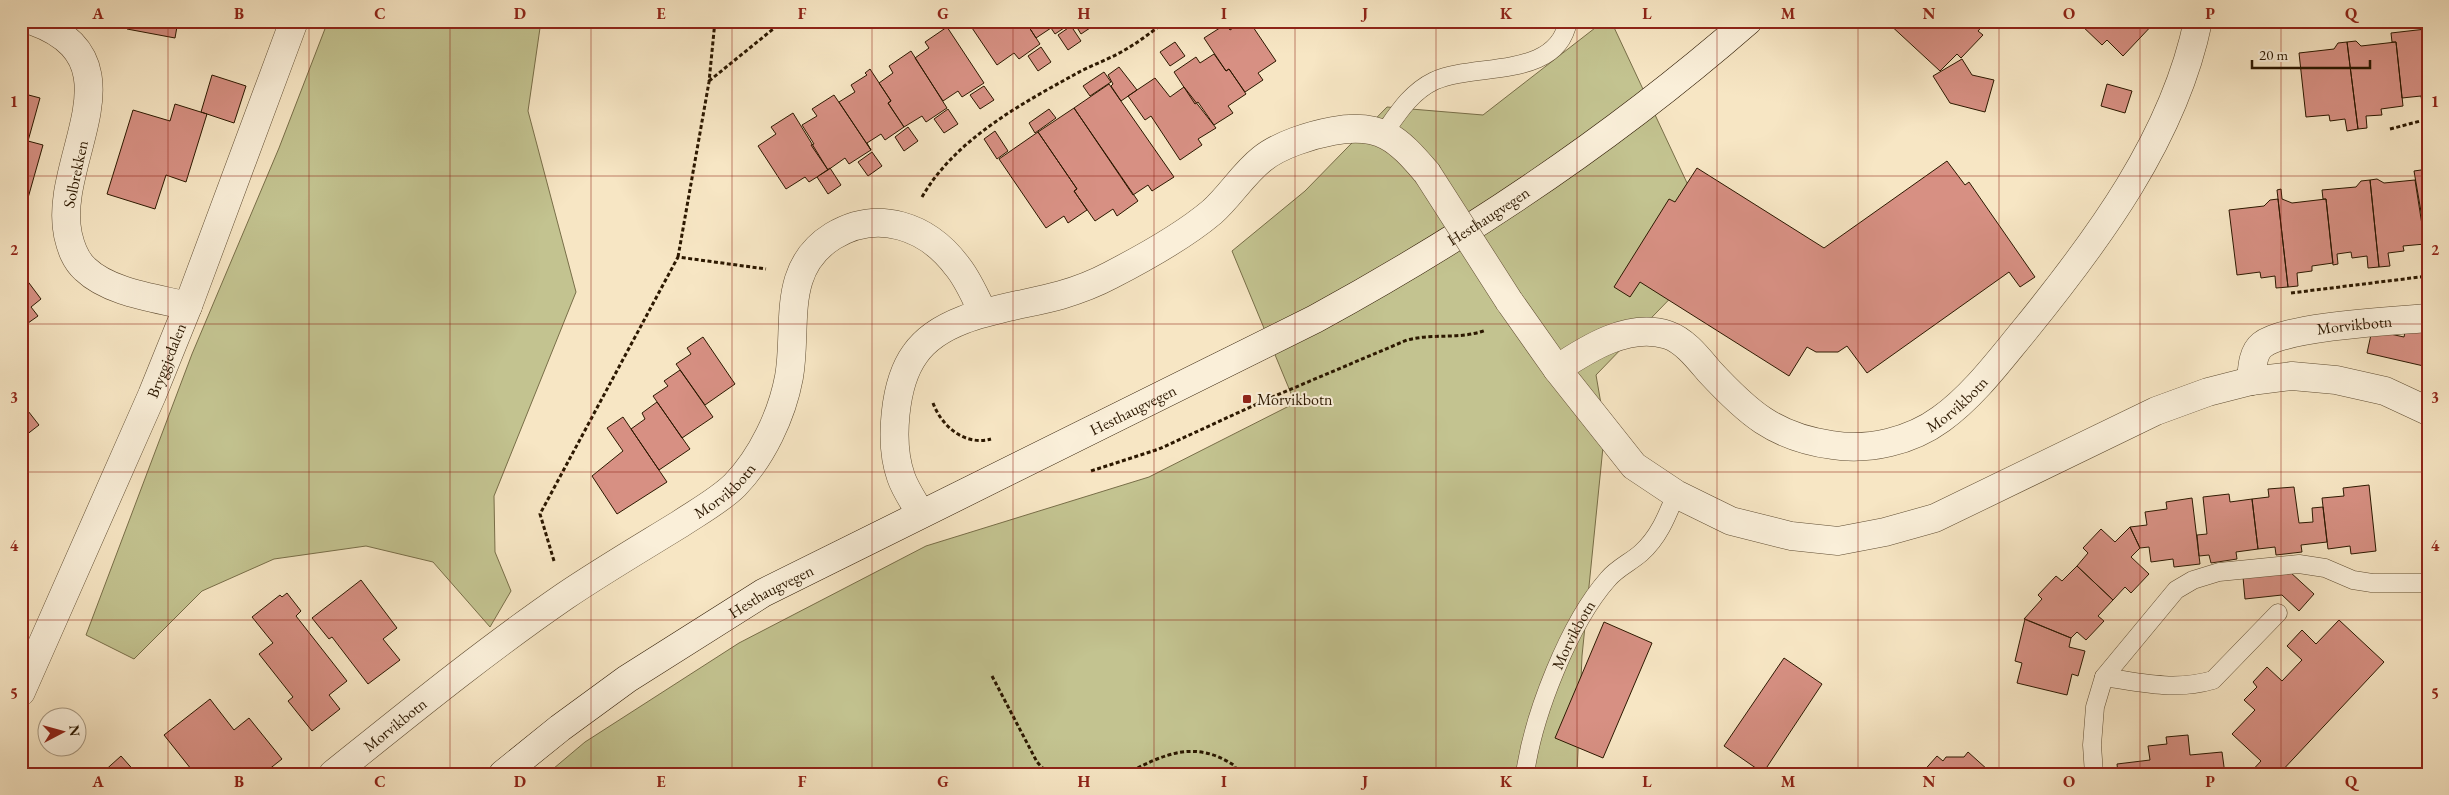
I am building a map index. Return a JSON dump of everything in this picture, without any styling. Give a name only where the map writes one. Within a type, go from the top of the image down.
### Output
[{"type":"street","name":"Solbrekken","points":[[33,21],[52,28],[70,41],[80,56],[87,73],[90,94],[87,122],[67,192],[65,212],[70,245],[76,259],[96,277],[119,288],[188,306]]},
{"type":"street","name":"Bryggjedalen","points":[[21,692],[152,395],[188,306],[294,21]]},
{"type":"street","name":"Hesthaugvegen","points":[[503,774],[560,728],[627,679],[689,638],[763,593],[1315,319],[1397,274],[1510,202],[1594,144],[1695,67],[1748,21]]},
{"type":"street","name":"Morvikbotn","points":[[1557,369],[1590,347],[1618,336],[1641,333],[1668,335],[1688,348],[1733,396],[1759,420],[1789,435],[1833,446],[1872,446],[1905,438],[1941,419],[1988,375],[2068,276],[2133,179],[2173,103],[2191,53],[2198,21]]},
{"type":"street","points":[[921,514],[900,476],[895,441],[895,413],[902,382],[915,354],[938,333],[983,312],[1062,295],[1110,276],[1157,249],[1212,212],[1263,158],[1299,140],[1360,128],[1384,132],[1404,145],[1427,173],[1512,306],[1557,369],[1634,466],[1676,494],[1731,521],[1791,536],[1838,541],[1885,532],[1935,518],[2156,411],[2208,392],[2250,381],[2292,376],[2336,380],[2385,390],[2428,411]]},
{"type":"street","points":[[798,274],[815,251],[833,237],[855,226],[884,223],[906,226],[932,241],[958,266],[983,312]]},
{"type":"street","name":"Morvikbotn","points":[[334,774],[426,699],[564,596],[692,516],[735,485],[765,443],[779,415],[789,377],[798,274]]},
{"type":"street","name":"Morvikbotn","points":[[2250,381],[2254,360],[2261,346],[2278,337],[2307,330],[2428,318]]},
{"type":"lane","points":[[1384,132],[1408,99],[1434,81],[1466,72],[1511,67],[1537,58],[1556,48],[1566,32],[1568,21]]},
{"type":"lane","name":"Morvikbotn","points":[[1525,774],[1534,728],[1584,610],[1609,577],[1642,552],[1661,530],[1676,494]]},
{"type":"lane","points":[[2094,774],[2092,744],[2095,707],[2104,677],[2176,590],[2202,577],[2220,572],[2299,564],[2325,568],[2353,580],[2372,583],[2428,583]]},
{"type":"lane","points":[[2104,677],[2169,688],[2199,684],[2212,680],[2278,613]]},
{"type":"path","points":[[564,596],[540,514],[678,258],[709,82],[715,21]]},
{"type":"path","points":[[709,82],[783,21]]},
{"type":"path","points":[[906,226],[934,176],[964,146],[1001,119],[1082,71],[1124,51],[1167,21]]},
{"type":"path","points":[[2390,129],[2428,119]]},
{"type":"path","points":[[678,258],[798,274]]},
{"type":"path","points":[[2291,293],[2428,276]]},
{"type":"path","points":[[1084,474],[1159,449],[1387,347],[1424,336],[1458,337],[1472,335],[1486,329],[1512,306]]},
{"type":"path","points":[[932,398],[937,414],[949,430],[967,438],[985,440],[993,438]]},
{"type":"path","points":[[992,676],[1037,762],[1048,774]]},
{"type":"path","points":[[1126,774],[1161,756],[1191,751],[1222,757],[1235,766],[1236,774]]},
{"type":"green space","points":[[328,21],[541,21],[528,111],[576,292],[494,496],[495,552],[511,591],[490,627],[433,562],[366,546],[274,559],[202,591],[134,659],[86,635],[192,354],[279,148]]},
{"type":"green space","points":[[1604,21],[1611,21],[1718,249],[1596,375],[1605,427],[1582,656],[1577,774],[547,774],[585,742],[739,643],[926,546],[1149,477],[1295,403],[1232,251],[1305,191],[1387,107],[1483,115]]},
{"type":"building","points":[[128,21],[178,21],[175,38],[127,29]]},
{"type":"building","points":[[1025,21],[1073,22],[1055,34],[1051,28],[1036,38]]},
{"type":"building","points":[[1025,21],[1040,44],[1019,59],[1014,53],[997,65],[968,22]]},
{"type":"building","points":[[1073,21],[1114,21],[1104,28],[1099,22],[1081,34]]},
{"type":"building","points":[[1244,21],[1249,21],[1276,61],[1258,73],[1263,80],[1245,92],[1229,69],[1226,71],[1204,38],[1226,24],[1230,30]]},
{"type":"building","points":[[1987,21],[1978,31],[1983,35],[1961,58],[1957,54],[1940,71],[1887,22]]},
{"type":"building","points":[[2080,21],[2156,21],[2123,56],[2107,40],[2102,45],[2079,23]]},
{"type":"building","points":[[1071,26],[1081,41],[1068,50],[1058,35]]},
{"type":"building","points":[[947,27],[984,83],[962,97],[958,91],[943,101],[915,58],[929,48],[925,42]]},
{"type":"building","points":[[2428,27],[2428,101],[2422,102],[2421,96],[2402,98],[2396,42],[2392,42],[2391,33],[2426,29]]},
{"type":"building","points":[[2356,41],[2361,46],[2396,42],[2403,106],[2381,109],[2382,115],[2366,116],[2367,128],[2358,129],[2347,42]]},
{"type":"building","points":[[1175,42],[1185,56],[1170,66],[1160,52]]},
{"type":"building","points":[[2347,42],[2358,129],[2347,131],[2345,119],[2330,121],[2329,115],[2306,117],[2299,53],[2334,49],[2338,43]]},
{"type":"building","points":[[1041,47],[1051,62],[1038,71],[1028,56]]},
{"type":"building","points":[[911,51],[947,108],[926,122],[922,116],[904,127],[888,103],[891,101],[879,83],[893,73],[889,66]]},
{"type":"building","points":[[1214,54],[1226,71],[1229,69],[1246,94],[1228,106],[1233,113],[1214,125],[1198,102],[1195,104],[1174,72],[1196,57],[1200,63]]},
{"type":"building","points":[[1962,59],[1972,75],[1994,80],[1985,112],[1950,103],[1933,76]]},
{"type":"building","points":[[1119,67],[1137,90],[1121,101],[1111,86],[1113,84],[1108,75]]},
{"type":"building","points":[[870,69],[891,101],[888,103],[904,127],[885,140],[881,134],[867,143],[871,150],[839,102],[855,92],[851,85],[867,75],[865,73]]},
{"type":"building","points":[[1104,72],[1111,82],[1090,96],[1083,86]]},
{"type":"building","points":[[212,75],[246,86],[234,123],[201,112]]},
{"type":"building","points":[[1155,78],[1170,97],[1184,87],[1216,128],[1198,139],[1202,145],[1180,160],[1151,116],[1145,120],[1128,96]]},
{"type":"building","points":[[1109,84],[1174,177],[1152,191],[1148,185],[1133,195],[1074,108]]},
{"type":"building","points":[[2107,84],[2132,91],[2125,113],[2101,106]]},
{"type":"building","points":[[984,86],[994,100],[980,109],[970,95]]},
{"type":"building","points":[[21,93],[40,98],[28,141],[43,145],[28,198],[21,196]]},
{"type":"building","points":[[834,95],[871,150],[849,164],[845,158],[828,170],[811,145],[814,144],[802,125],[817,116],[812,109]]},
{"type":"building","points":[[175,104],[207,114],[186,182],[166,175],[155,209],[107,194],[133,110],[170,121]]},
{"type":"building","points":[[1074,108],[1138,201],[1117,216],[1113,209],[1095,221],[1074,191],[1077,189],[1038,132]]},
{"type":"building","points":[[948,109],[958,124],[944,133],[934,119]]},
{"type":"building","points":[[1049,109],[1056,118],[1035,133],[1029,123]]},
{"type":"building","points":[[793,113],[828,170],[809,182],[805,177],[786,189],[758,146],[776,134],[771,127]]},
{"type":"building","points":[[908,127],[918,141],[904,151],[895,137]]},
{"type":"building","points":[[995,131],[1008,151],[997,159],[984,139]]},
{"type":"building","points":[[1038,132],[1077,189],[1074,191],[1087,210],[1068,223],[1064,216],[1046,228],[999,159]]},
{"type":"building","points":[[872,152],[882,166],[868,176],[858,162]]},
{"type":"building","points":[[1947,161],[1965,185],[1969,182],[2035,277],[2020,287],[2009,272],[1867,373],[1847,346],[1838,352],[1816,352],[1807,347],[1789,376],[1640,282],[1630,297],[1614,287],[1669,199],[1675,202],[1697,168],[1824,248]]},
{"type":"building","points":[[830,168],[841,185],[828,194],[817,177]]},
{"type":"building","points":[[2428,169],[2428,235],[2425,235],[2414,171]]},
{"type":"building","points":[[2377,179],[2384,183],[2415,180],[2425,244],[2403,246],[2404,251],[2388,253],[2390,266],[2379,267],[2370,180]]},
{"type":"building","points":[[2370,180],[2379,267],[2368,268],[2367,256],[2352,258],[2351,252],[2337,254],[2338,264],[2333,265],[2326,199],[2323,199],[2322,190],[2356,187],[2361,181]]},
{"type":"building","points":[[2281,189],[2282,199],[2292,203],[2326,199],[2333,263],[2312,266],[2312,271],[2297,273],[2298,286],[2288,287],[2277,190]]},
{"type":"building","points":[[2278,199],[2288,287],[2276,288],[2275,276],[2261,278],[2260,272],[2237,275],[2229,210],[2264,206],[2270,200]]},
{"type":"building","points":[[26,279],[41,299],[31,307],[38,316],[21,328],[21,283]]},
{"type":"building","points":[[2407,323],[2428,328],[2428,367],[2367,353],[2372,330],[2404,337]]},
{"type":"building","points":[[703,337],[735,384],[705,405],[676,364],[691,354],[687,348]]},
{"type":"building","points":[[680,370],[713,417],[682,438],[653,396],[668,386],[664,381]]},
{"type":"building","points":[[21,402],[39,425],[21,439]]},
{"type":"building","points":[[657,402],[690,449],[659,470],[631,429],[645,419],[642,413]]},
{"type":"building","points":[[623,417],[667,482],[617,514],[592,476],[623,451],[607,428]]},
{"type":"building","points":[[2369,485],[2376,551],[2351,554],[2350,546],[2328,549],[2322,498],[2344,496],[2343,488]]},
{"type":"building","points":[[2294,487],[2299,523],[2313,522],[2312,508],[2323,507],[2327,542],[2301,545],[2302,552],[2276,555],[2275,547],[2258,549],[2252,499],[2269,497],[2268,489]]},
{"type":"building","points":[[2229,494],[2230,502],[2252,499],[2258,549],[2236,552],[2237,559],[2211,563],[2209,555],[2199,556],[2197,535],[2207,534],[2203,497]]},
{"type":"building","points":[[2192,498],[2200,564],[2174,567],[2173,559],[2151,562],[2149,547],[2140,548],[2130,527],[2147,525],[2145,512],[2167,509],[2166,502]]},
{"type":"building","points":[[2130,527],[2140,548],[2131,557],[2149,574],[2131,593],[2125,587],[2113,600],[2077,566],[2088,553],[2083,548],[2101,529],[2115,542]]},
{"type":"building","points":[[2077,566],[2113,600],[2098,616],[2104,621],[2086,640],[2077,632],[2071,638],[2024,619],[2042,599],[2038,595],[2056,576],[2062,581]]},
{"type":"building","points":[[2290,572],[2314,594],[2299,611],[2282,595],[2245,599],[2243,577]]},
{"type":"building","points":[[361,580],[397,628],[383,639],[400,660],[368,684],[332,637],[329,639],[312,618]]},
{"type":"building","points":[[287,593],[301,611],[296,616],[347,681],[329,695],[340,709],[312,731],[288,701],[293,697],[259,654],[273,643],[252,617],[280,595],[282,597]]},
{"type":"building","points":[[2025,619],[2071,638],[2069,647],[2085,651],[2078,676],[2072,674],[2067,695],[2017,683],[2022,663],[2015,661]]},
{"type":"building","points":[[2339,620],[2384,662],[2279,774],[2249,774],[2261,761],[2232,734],[2255,710],[2244,700],[2257,687],[2253,682],[2267,667],[2282,681],[2302,660],[2287,646],[2302,630],[2316,644]]},
{"type":"building","points":[[1604,622],[1652,643],[1603,758],[1555,738]]},
{"type":"building","points":[[1784,658],[1822,684],[1763,773],[1724,746]]},
{"type":"building","points":[[210,699],[234,730],[249,718],[282,759],[263,774],[195,774],[164,735]]},
{"type":"building","points":[[2188,735],[2190,755],[2222,752],[2225,774],[2118,774],[2117,764],[2150,760],[2148,746],[2167,744],[2166,737]]},
{"type":"building","points":[[1968,752],[1988,770],[1984,774],[1921,774],[1937,756],[1943,761],[1946,757],[1964,757]]},
{"type":"building","points":[[121,756],[137,774],[101,774]]},
{"type":"place","name":"Morvikbotn","points":[[1247,399]]}]
